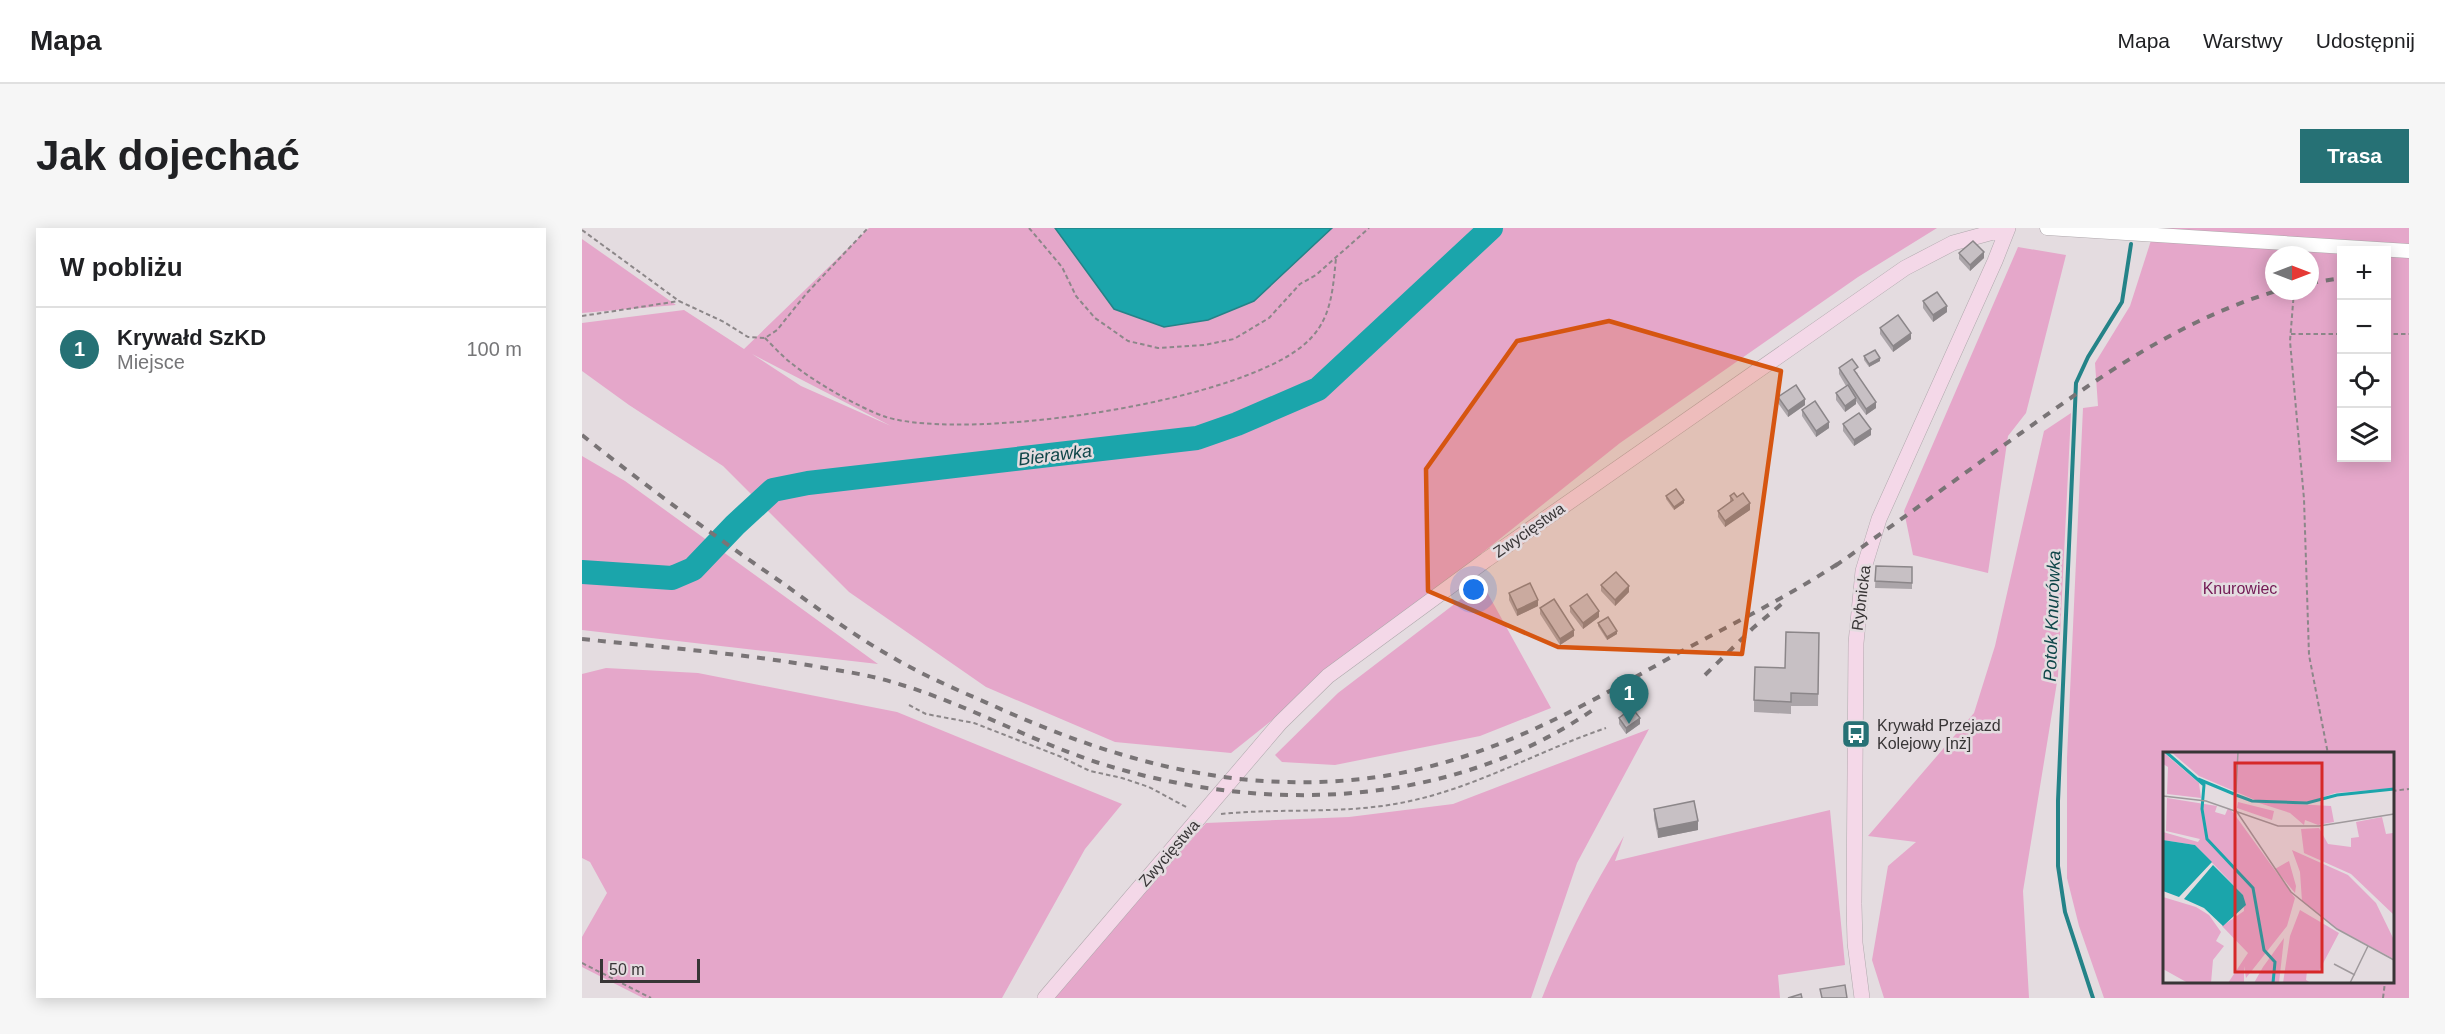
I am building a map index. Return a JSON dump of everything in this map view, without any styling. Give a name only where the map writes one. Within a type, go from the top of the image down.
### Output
[{"type":"main road","name":"Zwycięstwa","points":[[1044,998],[1280,723],[1329,675],[1425,604],[1905,268],[1953,243],[2008,228]]},
{"type":"main road","name":"Rybnicka","points":[[1862,998],[1856,949],[1854,904],[1856,643],[1862,579],[1879,519],[2008,228]]},
{"type":"street","points":[[2047,228],[2409,251]]},
{"type":"path","points":[[582,230],[679,301],[724,322],[748,338],[765,338],[777,330],[806,294],[868,228]]},
{"type":"path","points":[[1029,228],[1062,267],[1076,296],[1095,318],[1128,341],[1158,348],[1204,345],[1234,339],[1269,318],[1300,284],[1316,275],[1369,228]]},
{"type":"path","points":[[765,338],[791,363],[854,402],[885,416],[917,424],[953,426],[1096,412],[1194,394],[1263,368],[1295,352],[1311,339],[1326,318],[1333,292],[1336,258]]},
{"type":"path","points":[[2293,300],[2291,334],[2307,561],[2309,655],[2328,752]]},
{"type":"path","points":[[582,316],[679,301]]},
{"type":"path","points":[[2291,334],[2337,334]]},
{"type":"path","points":[[2391,334],[2409,334]]},
{"type":"path","points":[[909,705],[926,714],[974,723],[1059,756],[1089,771],[1149,787],[1201,816],[1257,811],[1330,811],[1396,804],[1478,782],[1568,741],[1606,728]]},
{"type":"path","points":[[2394,791],[2409,789]]},
{"type":"path","points":[[582,963],[651,998]]},
{"type":"path","points":[[2383,998],[2385,983]]},
{"type":"highlighted area","points":[[1609,321],[1781,371],[1742,654],[1558,647],[1428,591],[1426,469],[1517,341]]},
{"type":"green space","points":[[869,228],[1055,228],[1114,309],[1254,301],[1332,228],[1937,228],[1858,277],[1620,443],[1231,753],[1115,742],[986,687],[849,592],[723,466],[629,405],[582,371],[582,323],[684,310],[744,349]],"holes":[[[752,354],[891,426],[801,386]]]},
{"type":"green space","name":"Knurowiec","points":[[2155,228],[2409,228],[2409,998],[2104,998],[2079,926],[2067,878],[2067,758],[2083,408],[2098,406],[2095,363],[2130,306]]},
{"type":"green space","points":[[582,239],[676,305],[582,313]]},
{"type":"green space","points":[[2018,247],[2066,255],[2026,413],[2008,436],[1988,573],[1913,555],[1904,511]]},
{"type":"green space","points":[[2071,413],[2058,676],[2023,891],[2029,998],[1884,998],[1872,960],[1888,866],[1916,842],[1868,836],[1974,713],[1995,646],[2044,431]]},
{"type":"green space","points":[[582,456],[625,481],[878,664],[582,630]]},
{"type":"green space","points":[[1482,583],[1551,708],[1480,736],[1335,765],[1282,762],[1275,755],[1338,693]]},
{"type":"green space","points":[[606,668],[698,673],[897,712],[1122,804],[1085,849],[1002,998],[643,998],[582,967],[582,937],[607,893],[590,862],[582,858],[582,674]]},
{"type":"green space","points":[[1649,729],[1577,863],[1531,998],[1055,998],[1081,964],[1206,823],[1349,817],[1453,804]]},
{"type":"green space","points":[[1830,810],[1845,965],[1778,975],[1780,998],[1542,998],[1579,915],[1624,836],[1615,861]]},
{"type":"water","points":[[1055,228],[1332,228],[1254,301],[1208,320],[1164,327],[1114,309]]},
{"type":"building","points":[[1973,241],[1984,252],[1970,265],[1959,253]]},
{"type":"building","points":[[1937,292],[1947,306],[1933,315],[1923,301]]},
{"type":"building","points":[[1898,315],[1911,333],[1893,346],[1880,328]]},
{"type":"building","points":[[1875,350],[1880,358],[1869,364],[1864,356]]},
{"type":"building","points":[[1852,359],[1858,367],[1854,370],[1876,402],[1866,409],[1839,368]]},
{"type":"building","points":[[1796,385],[1805,399],[1788,411],[1778,397]]},
{"type":"building","points":[[1848,385],[1856,398],[1845,406],[1836,393]]},
{"type":"building","points":[[1815,401],[1829,422],[1816,431],[1802,410]]},
{"type":"building","points":[[1859,413],[1871,429],[1854,440],[1843,424]]},
{"type":"building","points":[[1676,489],[1684,500],[1674,507],[1666,496]]},
{"type":"building","points":[[1734,493],[1737,497],[1743,493],[1750,503],[1725,521],[1718,511],[1733,500],[1730,496]]},
{"type":"building","points":[[1876,566],[1912,567],[1912,583],[1875,581]]},
{"type":"building","points":[[1616,572],[1629,586],[1615,600],[1601,585]]},
{"type":"building","points":[[1530,583],[1538,600],[1517,610],[1509,593]]},
{"type":"building","points":[[1587,594],[1599,611],[1583,623],[1570,606]]},
{"type":"building","points":[[1554,599],[1574,630],[1560,639],[1540,608]]},
{"type":"building","points":[[1608,617],[1617,631],[1607,637],[1598,623]]},
{"type":"building","points":[[1786,632],[1819,633],[1818,694],[1791,693],[1791,702],[1754,700],[1755,667],[1785,668]]},
{"type":"building","points":[[1632,708],[1640,718],[1626,728],[1619,718]]},
{"type":"building","points":[[1694,801],[1698,821],[1658,829],[1654,809]]},
{"type":"building","points":[[1845,985],[1847,998],[1822,998],[1820,989]]},
{"type":"building","points":[[1801,994],[1802,998],[1788,998]]},
{"type":"waterway","name":"Bierawka","points":[[582,572],[672,578],[693,569],[773,490],[808,483],[1197,438],[1237,424],[1318,389],[1491,228]]},
{"type":"waterway","name":"Potok Knurówka","points":[[2093,998],[2065,912],[2058,866],[2058,801],[2076,383],[2088,357],[2122,302],[2131,244]]},
{"type":"railway","points":[[2319,282],[2337,279]]},
{"type":"railway","points":[[1835,566],[2112,370],[2206,318],[2265,295]]},
{"type":"railway","points":[[582,435],[680,510],[863,640],[917,671],[1041,726],[1089,744],[1136,759],[1233,778],[1282,782],[1333,781],[1384,776],[1425,768],[1502,743],[1575,710],[1783,597],[1842,561]]},
{"type":"railway","points":[[1705,675],[1753,628],[1784,602]]},
{"type":"railway","points":[[582,639],[756,657],[872,677],[918,690],[1099,763],[1162,780],[1226,791],[1291,795],[1356,793],[1419,783],[1481,766],[1541,741],[1597,707]]},
{"type":"place","name":"Krywałd SzKD","points":[[1629,724]]},
{"type":"place","name":"Krywałd Przejazd Kolejowy [nż]","points":[[1856,734]]}]
